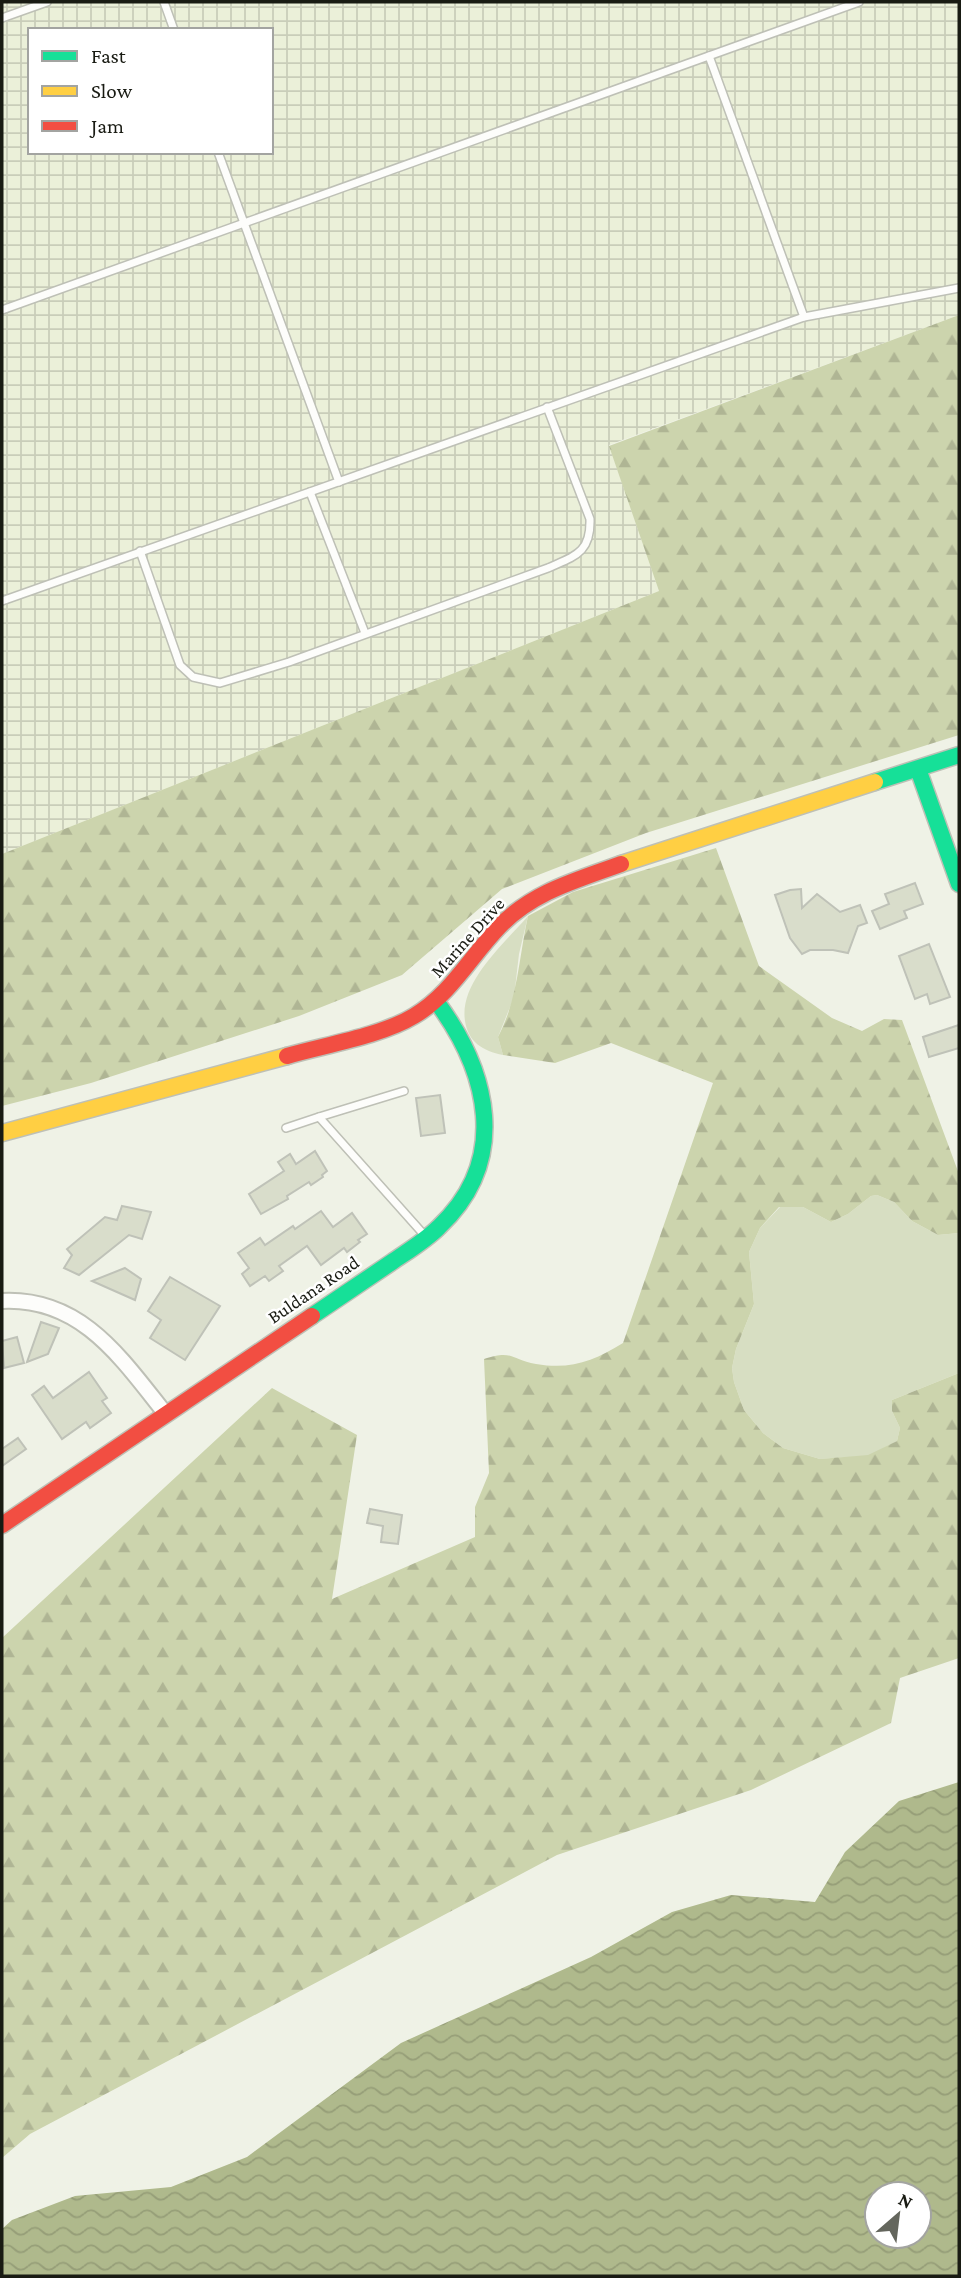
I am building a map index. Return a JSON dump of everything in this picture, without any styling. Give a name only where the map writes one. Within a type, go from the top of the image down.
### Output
[{"type":"street","name":"Marine Drive","points":[[2,1133],[357,1038],[413,1017],[436,1001],[451,986],[499,927],[526,904],[556,887],[959,755]]},
{"type":"street","points":[[918,769],[959,884]]},
{"type":"street","name":"Buldana Road","points":[[2,1525],[426,1238],[442,1226],[457,1209],[472,1183],[483,1154],[485,1129],[475,1074],[456,1032],[436,1001]]},
{"type":"street","points":[[2,1301],[15,1300],[52,1307],[82,1322],[113,1348],[165,1413]]},
{"type":"lane","points":[[2,18],[47,2]]},
{"type":"lane","points":[[164,2],[173,28]]},
{"type":"lane","points":[[2,310],[859,2]]},
{"type":"lane","points":[[709,56],[804,317]]},
{"type":"lane","points":[[219,154],[340,482]]},
{"type":"lane","points":[[2,601],[804,317],[959,288]]},
{"type":"lane","points":[[140,551],[180,664],[192,677],[220,684],[289,662],[577,555],[591,536],[590,519],[547,407]]},
{"type":"lane","points":[[310,492],[365,633]]},
{"type":"lane","points":[[286,1128],[404,1091]]},
{"type":"lane","points":[[319,1117],[426,1238]]},
{"type":"shaded area","points":[[2,2],[959,2],[959,315],[609,445],[659,591],[2,854]]},
{"type":"shaded area","points":[[528,916],[519,954],[514,997],[498,1037],[503,1055],[483,1048],[469,1035],[465,1006],[469,992],[485,964]]},
{"type":"shaded area","points":[[877,1195],[894,1202],[912,1221],[938,1235],[959,1233],[959,1373],[892,1400],[892,1411],[900,1428],[897,1441],[868,1456],[820,1459],[783,1448],[763,1433],[744,1410],[734,1382],[732,1368],[736,1349],[754,1304],[749,1252],[760,1228],[780,1207],[803,1207],[831,1222],[848,1214],[871,1196]]},
{"type":"green space","points":[[959,315],[959,735],[646,833],[502,889],[402,975],[299,1016],[91,1083],[2,1106],[2,854],[659,591],[609,446]]},
{"type":"green space","points":[[716,848],[759,966],[832,1018],[862,1031],[884,1019],[902,1020],[959,1174],[959,1233],[938,1235],[912,1221],[894,1202],[877,1195],[871,1196],[848,1214],[831,1222],[803,1207],[779,1207],[760,1228],[749,1252],[754,1304],[736,1349],[732,1368],[744,1410],[763,1433],[783,1448],[820,1459],[868,1455],[897,1441],[900,1428],[892,1411],[892,1400],[959,1373],[959,1658],[900,1678],[891,1723],[751,1790],[557,1855],[30,2134],[2,2158],[2,1638],[272,1388],[357,1435],[332,1599],[475,1537],[475,1507],[489,1473],[484,1359],[507,1355],[536,1364],[571,1365],[602,1355],[623,1343],[713,1083],[611,1043],[555,1063],[503,1055],[498,1037],[514,993],[528,916],[573,892]]},
{"type":"water","points":[[959,1782],[959,2276],[2,2276],[2,2229],[12,2220],[75,2196],[171,2187],[247,2157],[401,2043],[591,1957],[672,1912],[731,1895],[815,1902],[845,1852],[899,1801]]},
{"type":"building","points":[[915,883],[923,904],[904,911],[907,918],[880,929],[872,911],[889,904],[885,894]]},
{"type":"building","points":[[801,889],[802,908],[817,894],[840,912],[860,905],[867,923],[858,926],[848,953],[810,950],[802,954],[790,938],[775,895]]},
{"type":"building","points":[[929,944],[950,997],[930,1004],[927,994],[915,999],[899,956]]},
{"type":"building","points":[[959,1025],[959,1048],[929,1057],[923,1037]]},
{"type":"building","points":[[440,1095],[445,1133],[421,1136],[416,1098]]},
{"type":"building","points":[[315,1151],[327,1171],[323,1177],[311,1185],[309,1182],[287,1196],[288,1199],[261,1214],[249,1194],[284,1171],[278,1162],[290,1154],[296,1164]]},
{"type":"building","points":[[122,1206],[151,1212],[142,1239],[129,1235],[79,1275],[64,1268],[72,1255],[67,1249],[105,1217],[117,1220]]},
{"type":"building","points":[[321,1211],[333,1227],[352,1213],[367,1234],[347,1252],[344,1248],[321,1265],[307,1246],[279,1266],[283,1271],[269,1281],[265,1276],[250,1286],[242,1274],[249,1268],[238,1253],[260,1238],[265,1245]]},
{"type":"building","points":[[125,1268],[141,1279],[135,1300],[92,1281]]},
{"type":"building","points":[[170,1277],[220,1306],[185,1360],[150,1338],[161,1320],[148,1311]]},
{"type":"building","points":[[41,1322],[59,1328],[48,1354],[27,1362]]},
{"type":"building","points":[[17,1337],[24,1363],[4,1368],[2,1341]]},
{"type":"building","points":[[89,1372],[107,1398],[102,1401],[111,1413],[90,1428],[86,1422],[62,1439],[32,1395],[44,1386],[53,1398]]},
{"type":"building","points":[[18,1438],[26,1449],[2,1466],[2,1449]]},
{"type":"building","points":[[370,1509],[402,1515],[398,1544],[381,1542],[383,1526],[367,1523]]},
{"type":"traffic: fast","points":[[875,782],[959,755]]},
{"type":"traffic: fast","points":[[918,769],[959,884]]},
{"type":"traffic: fast","points":[[312,1316],[434,1232],[461,1201],[476,1173],[483,1145],[484,1116],[479,1086],[469,1057],[436,1001]]},
{"type":"traffic: slow","points":[[621,864],[875,782]]},
{"type":"traffic: slow","points":[[2,1133],[287,1056]]},
{"type":"traffic: jam","points":[[287,1056],[369,1035],[414,1016],[439,997],[512,915],[556,888],[621,864]]},
{"type":"traffic: jam","points":[[2,1525],[312,1316]]}]
